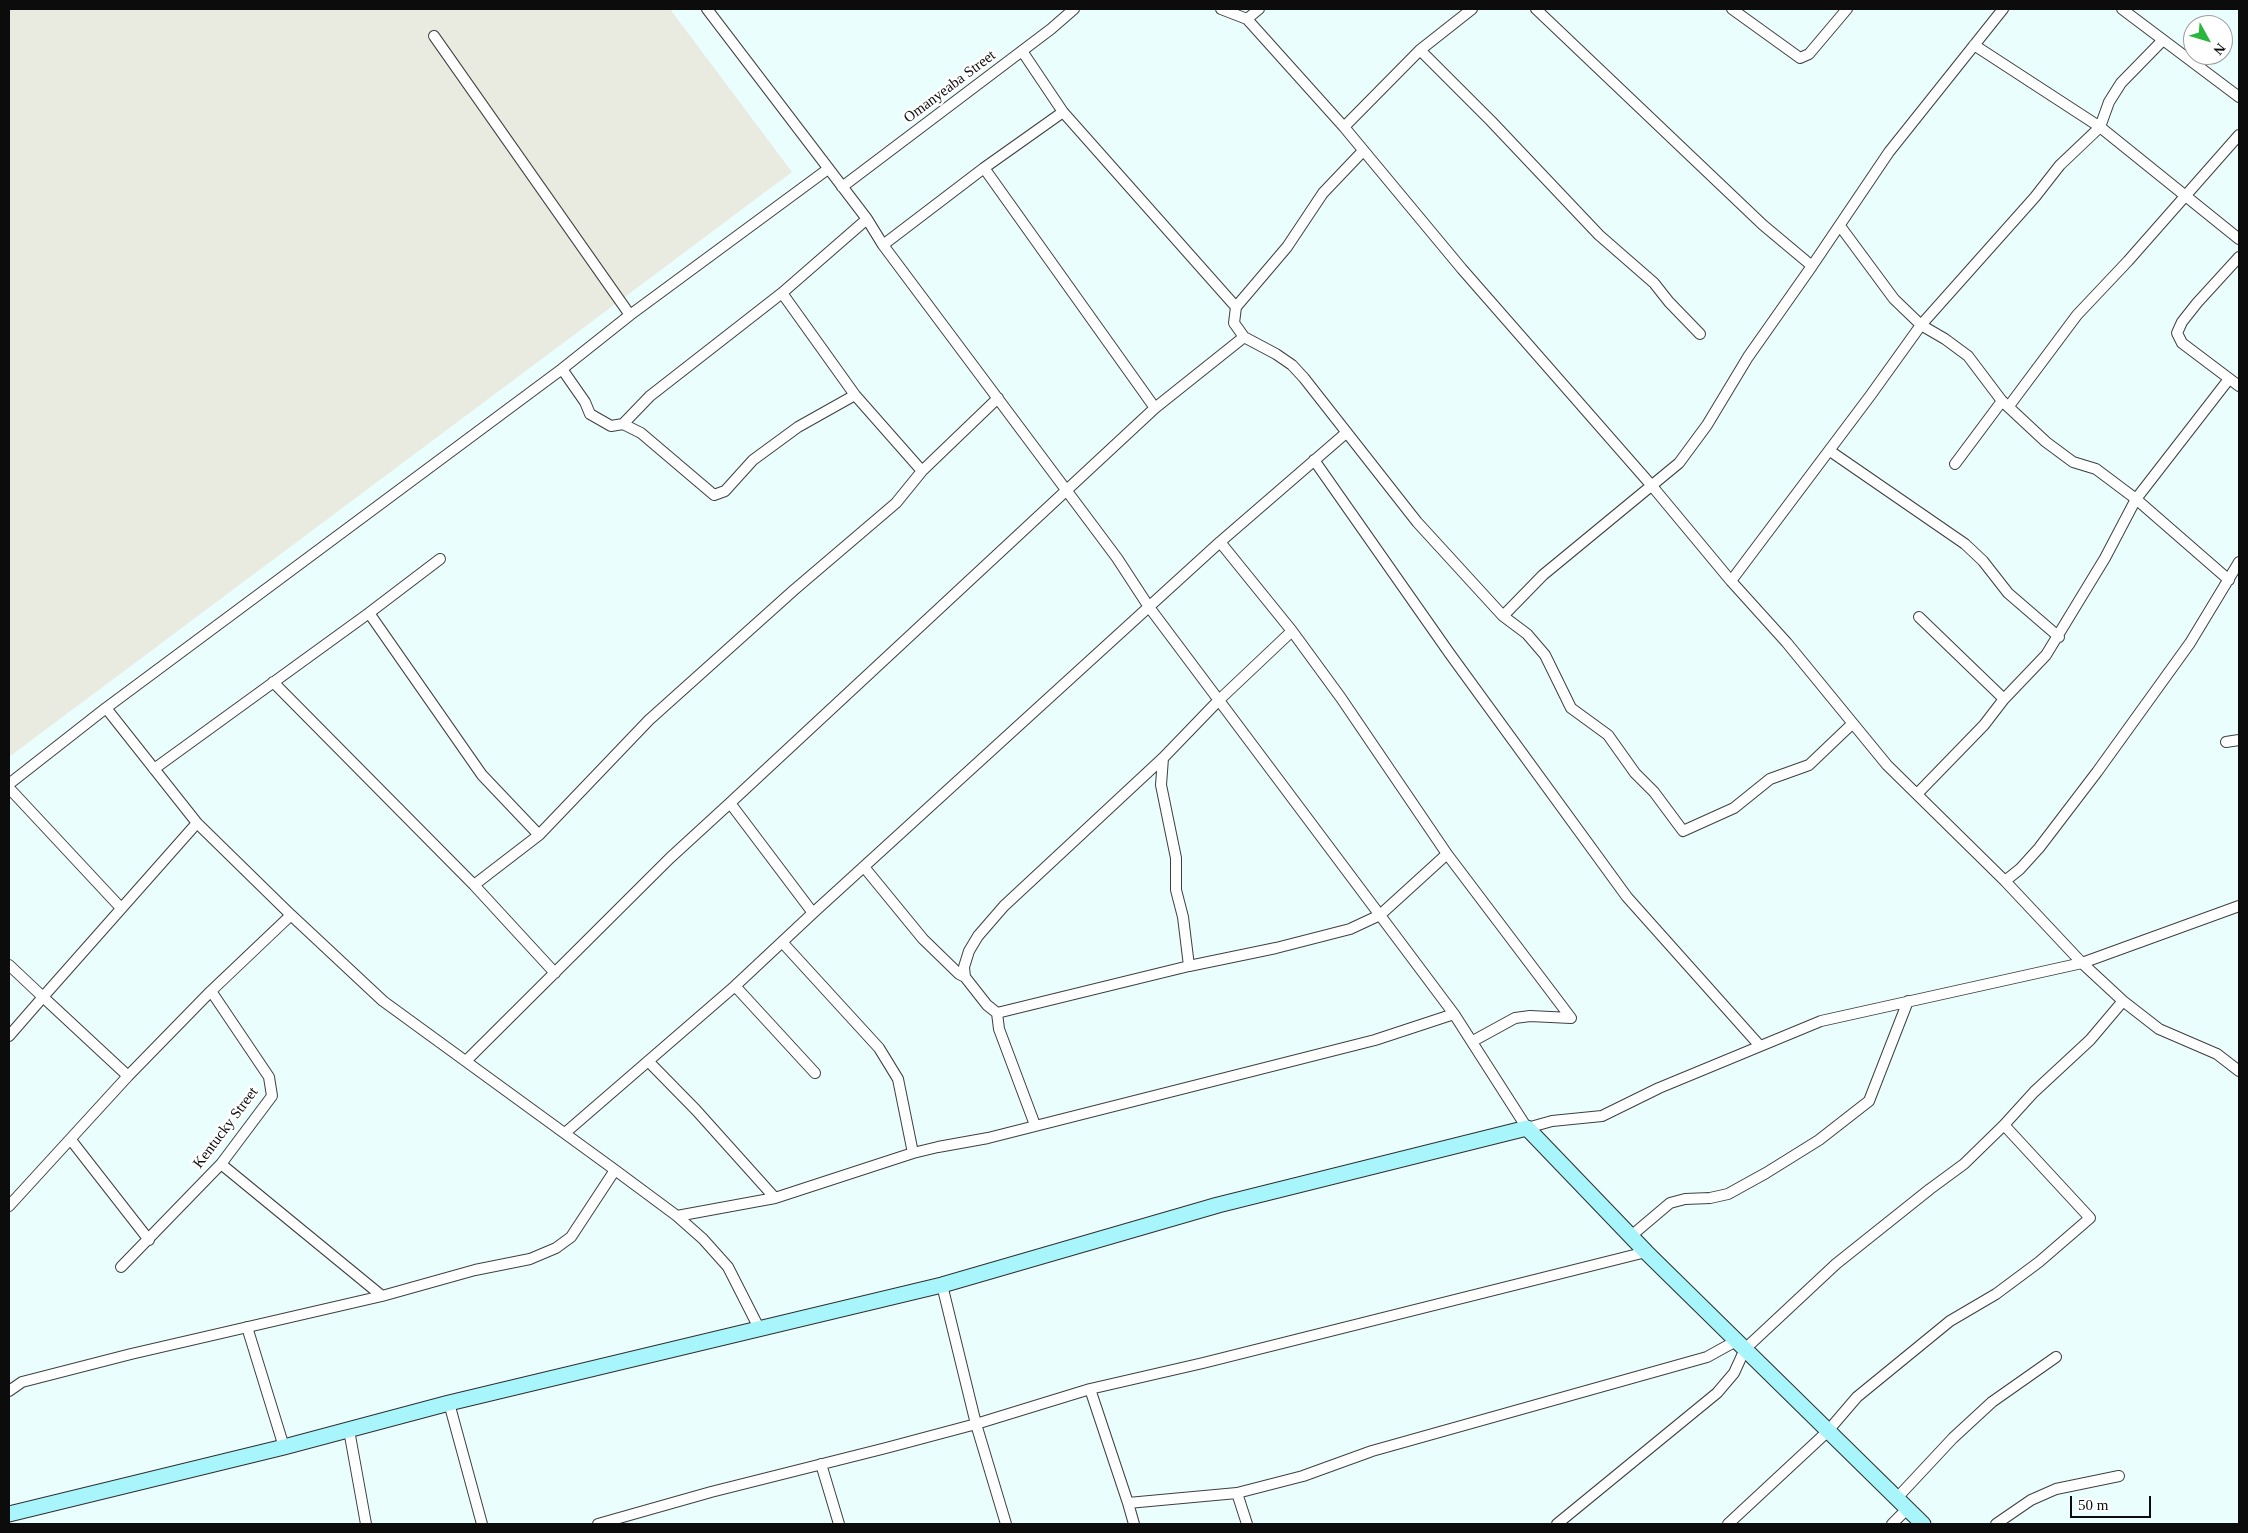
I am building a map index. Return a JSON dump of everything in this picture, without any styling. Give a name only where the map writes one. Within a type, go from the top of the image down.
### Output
[{"type":"street","points":[[707,9],[867,220],[883,245],[1117,558],[1149,607],[1454,1014],[1527,1128],[1646,1252],[1827,1432],[1923,1524]]},
{"type":"street","name":"Omanyeaba Street","points":[[842,187],[1022,51],[1074,9]]},
{"type":"street","points":[[1221,9],[1251,13],[1462,269],[1652,486],[1731,582],[1787,643],[1887,765],[2123,1001],[2159,1029],[2217,1054],[2239,1071]]},
{"type":"street","points":[[1344,127],[1420,50],[1472,9]]},
{"type":"street","points":[[1536,9],[1763,226],[1812,266]]},
{"type":"street","points":[[1732,9],[1800,58],[1809,54],[1847,9]]},
{"type":"street","points":[[1503,616],[1543,576],[1679,464],[1694,445],[1748,358],[1889,152],[2003,9]]},
{"type":"street","points":[[2122,9],[2239,97]]},
{"type":"street","points":[[434,36],[630,316]]},
{"type":"street","points":[[1731,582],[1830,451],[1921,325],[2035,197],[2060,165],[2100,128],[2109,102],[2121,83],[2163,40]]},
{"type":"street","points":[[1974,46],[2100,128],[2239,239]]},
{"type":"street","points":[[1420,50],[1491,121],[1599,235],[1654,283],[1669,302],[1700,334]]},
{"type":"street","points":[[1022,51],[1063,112],[1236,307]]},
{"type":"street","points":[[883,245],[984,168],[1063,112]]},
{"type":"street","points":[[1955,464],[2077,316],[2239,135]]},
{"type":"street","points":[[1364,151],[1323,193],[1287,247],[1236,307],[1234,323],[1244,337],[1276,354],[1292,365],[1304,378],[1346,434],[1417,522],[1503,616],[1527,634],[1545,655],[1571,708],[1608,735],[1635,773],[1654,792],[1683,831],[1734,808],[1770,779],[1809,765],[1852,724]]},
{"type":"street","points":[[984,168],[1156,408]]},
{"type":"street","points":[[9,784],[106,708],[828,169]]},
{"type":"street","points":[[623,424],[650,396],[782,293],[867,220]]},
{"type":"street","points":[[1840,226],[1894,299],[1921,325],[1945,339],[1968,356],[2006,403],[2061,454],[2074,462],[2096,469],[2136,499],[2229,580]]},
{"type":"street","points":[[2239,257],[2197,303],[2182,322],[2177,333],[2182,342],[2239,386]]},
{"type":"street","points":[[782,293],[855,395],[922,471]]},
{"type":"street","points":[[466,1061],[670,858],[1156,408],[1244,337]]},
{"type":"street","points":[[562,369],[585,402],[590,414],[611,426],[623,424],[641,433],[714,495],[725,491],[753,460],[798,427],[855,395]]},
{"type":"street","points":[[1917,794],[1984,725],[2004,699],[2046,655],[2105,558],[2136,499],[2229,379]]},
{"type":"street","points":[[474,885],[539,835],[649,720],[794,590],[896,504],[922,471],[998,398]]},
{"type":"street","points":[[565,1134],[735,986],[1220,542],[1346,434]]},
{"type":"street","points":[[1830,451],[1965,544],[1983,561],[2008,593],[2058,637]]},
{"type":"street","points":[[1314,460],[1450,654],[1627,897],[1760,1046]]},
{"type":"street","points":[[1220,542],[1292,631],[1341,698],[1447,854],[1571,1018],[1523,1016],[1495,1028],[1473,1041]]},
{"type":"street","points":[[154,768],[369,613],[440,559]]},
{"type":"street","points":[[2005,881],[2020,869],[2039,848],[2096,772],[2190,643],[2239,562]]},
{"type":"street","points":[[369,613],[482,775],[539,835]]},
{"type":"street","points":[[1919,617],[2004,699]]},
{"type":"street","points":[[965,977],[964,967],[969,951],[978,936],[1004,906],[1163,758],[1219,700],[1292,631]]},
{"type":"street","points":[[274,682],[474,885],[555,972]]},
{"type":"street","points":[[106,708],[197,823],[383,1001],[677,1216],[703,1239],[728,1268],[759,1328]]},
{"type":"street","points":[[2226,742],[2239,740]]},
{"type":"street","points":[[1163,758],[1161,785],[1176,858],[1176,890],[1183,917],[1189,966]]},
{"type":"street","points":[[9,788],[121,908]]},
{"type":"street","points":[[730,803],[813,913]]},
{"type":"street","points":[[9,1036],[197,823]]},
{"type":"street","points":[[997,1013],[1350,929],[1380,915],[1447,854]]},
{"type":"street","points":[[864,867],[923,938],[959,974],[965,977],[987,1005],[997,1013],[998,1029],[1035,1125]]},
{"type":"street","points":[[9,1514],[284,1447],[449,1403],[942,1285],[1218,1205],[1552,1121],[1602,1116],[1659,1088],[1821,1021],[2082,962],[2239,906]]},
{"type":"street","points":[[9,1206],[128,1076],[211,991],[291,915]]},
{"type":"street","points":[[782,942],[879,1048],[898,1079],[913,1153]]},
{"type":"street","points":[[9,965],[128,1076]]},
{"type":"street","points":[[735,986],[815,1073]]},
{"type":"street","name":"Kentucky Street","points":[[122,1268],[221,1164],[272,1096],[269,1077],[211,991]]},
{"type":"street","points":[[1631,1236],[1670,1203],[1685,1199],[1710,1198],[1728,1194],[1766,1173],[1819,1140],[1869,1101],[1908,1001]]},
{"type":"street","points":[[1128,1503],[1237,1493],[1303,1476],[1372,1452],[1706,1357],[1741,1345],[1836,1264],[1964,1164],[2034,1092],[2090,1040],[2123,1001]]},
{"type":"street","points":[[677,1216],[775,1198],[913,1153],[988,1138],[1376,1040],[1454,1014]]},
{"type":"street","points":[[648,1061],[696,1110],[775,1198]]},
{"type":"street","points":[[1728,1524],[1827,1432],[1857,1397],[1950,1321],[1996,1294],[2039,1262],[2090,1218],[2004,1125]]},
{"type":"street","points":[[71,1140],[149,1240]]},
{"type":"street","points":[[221,1164],[382,1296]]},
{"type":"street","points":[[9,1391],[22,1382],[382,1296],[475,1270],[530,1259],[556,1248],[571,1237],[615,1170]]},
{"type":"street","points":[[598,1524],[712,1492],[976,1424],[1090,1388],[1204,1363],[1646,1252]]},
{"type":"street","points":[[942,1285],[976,1424],[1006,1524]]},
{"type":"street","points":[[248,1327],[284,1447]]},
{"type":"street","points":[[1557,1524],[1717,1393],[1734,1372],[1741,1345]]},
{"type":"street","points":[[1896,1498],[1953,1438],[1992,1402],[2056,1357]]},
{"type":"street","points":[[1090,1388],[1134,1524]]},
{"type":"street","points":[[449,1403],[482,1524]]},
{"type":"street","points":[[349,1430],[366,1524]]},
{"type":"street","points":[[821,1464],[839,1524]]},
{"type":"street","points":[[1996,1524],[2020,1506],[2048,1492],[2119,1476]]},
{"type":"street","points":[[1237,1493],[1246,1524]]},
{"type":"street","points":[[1892,1524],[1907,1509]]},
{"type":"shaded area","points":[[9,9],[670,9],[792,172],[9,757]]}]
